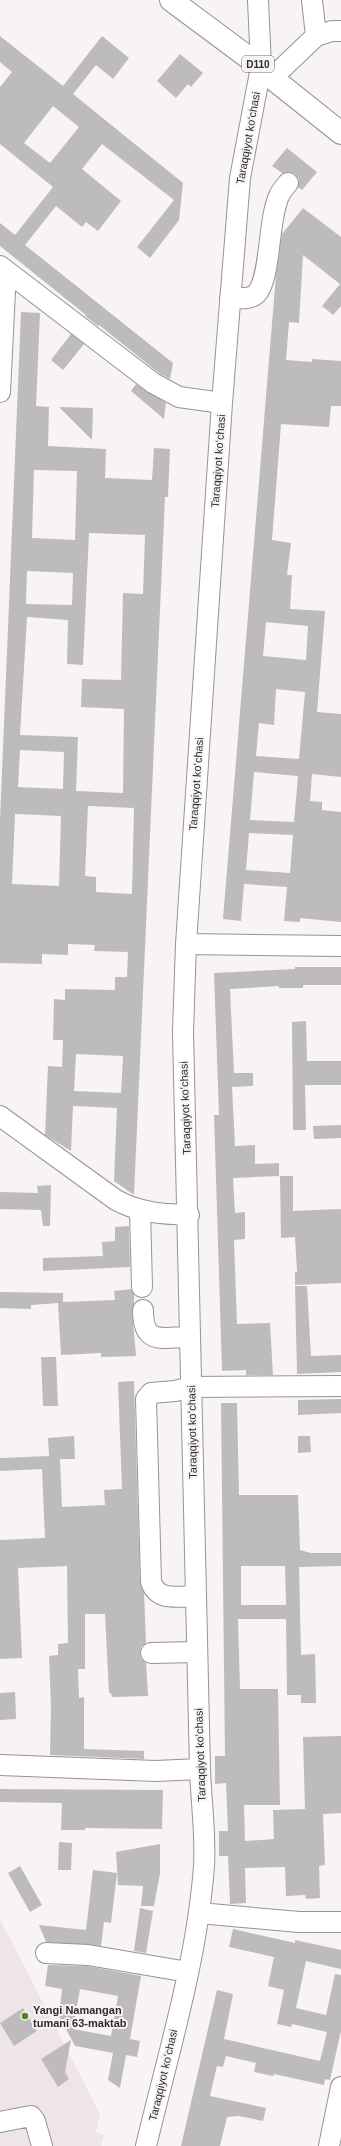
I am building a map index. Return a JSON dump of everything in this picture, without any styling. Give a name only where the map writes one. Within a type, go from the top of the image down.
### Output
[{"type":"main road","name":"D110","points":[[171,0],[266,72],[341,133]]},
{"type":"street","name":"Taraqqiyot koʻchasi","points":[[146,2146],[188,1972],[199,1913],[204,1864],[197,1652],[190,1337],[189,1215],[183,1032],[186,944],[222,403],[240,178],[266,72],[258,0]]},
{"type":"street","points":[[312,0],[316,36]]},
{"type":"street","points":[[266,72],[316,36],[341,31]]},
{"type":"street","points":[[230,298],[250,298],[258,292],[264,277],[268,241],[279,195],[288,183]]},
{"type":"street","points":[[0,392],[3,268]]},
{"type":"street","points":[[3,268],[153,383],[180,396],[222,403]]},
{"type":"street","points":[[186,944],[341,946]]},
{"type":"street","points":[[0,1116],[116,1200],[153,1214],[189,1215]]},
{"type":"street","points":[[140,1210],[142,1287]]},
{"type":"street","points":[[143,1310],[143,1323],[145,1330],[150,1335],[157,1338],[190,1337]]},
{"type":"street","points":[[196,1596],[163,1596],[154,1590],[151,1582],[146,1399],[151,1393],[175,1391],[191,1387],[341,1386]]},
{"type":"street","points":[[151,1653],[197,1652]]},
{"type":"street","points":[[0,1765],[156,1771],[200,1769]]},
{"type":"street","points":[[199,1913],[299,1922],[341,1922]]},
{"type":"street","points":[[46,1953],[88,1954],[188,1972]]},
{"type":"street","points":[[329,2146],[340,2099]]},
{"type":"street","points":[[0,2122],[31,2116],[35,2120],[42,2146]]},
{"type":"shaded area","name":"Yangi Namangan tumani 63-maktab","points":[[0,1919],[100,2114],[96,2132],[104,2135],[101,2146],[0,2146]]},
{"type":"building","points":[[0,36],[63,86],[102,36],[129,58],[113,79],[96,65],[73,94],[183,183],[179,220],[150,258],[137,247],[174,200],[102,144],[82,169],[121,201],[98,231],[86,222],[82,227],[56,206],[25,245],[173,363],[170,379],[159,373],[99,325],[98,326],[85,316],[86,315],[0,246],[0,223],[15,235],[53,187],[0,144],[0,87],[12,72],[0,62]],"holes":[[[53,106],[79,127],[50,163],[24,143]]]},
{"type":"building","points":[[180,54],[203,73],[191,87],[188,84],[176,98],[157,81]]},
{"type":"building","points":[[287,148],[317,172],[302,190],[298,187],[299,179],[295,174],[289,172],[282,173],[272,166]]},
{"type":"building","points":[[303,208],[341,237],[341,306],[333,315],[322,306],[340,284],[303,255],[299,323],[289,322],[286,360],[312,362],[312,359],[341,361],[341,406],[331,406],[329,427],[281,424],[272,540],[291,543],[287,575],[292,575],[290,609],[325,611],[317,712],[341,714],[341,777],[312,774],[310,801],[322,802],[322,810],[341,812],[341,922],[300,918],[300,922],[284,921],[287,887],[244,884],[241,921],[223,919],[276,275],[282,234]],"holes":[[[266,622],[308,626],[306,660],[263,656]],[[276,689],[305,692],[299,759],[256,756],[259,723],[274,725]],[[254,772],[298,776],[294,822],[250,820]],[[249,833],[293,835],[290,873],[246,870]]]},
{"type":"building","points":[[21,312],[40,313],[36,406],[49,407],[48,446],[106,449],[105,478],[152,480],[154,448],[170,449],[168,497],[165,497],[134,1195],[114,1181],[117,1108],[73,1106],[71,1151],[45,1135],[48,1066],[62,1067],[63,1040],[53,1040],[54,999],[65,1000],[65,989],[115,990],[115,977],[127,977],[128,952],[94,951],[95,945],[68,944],[68,955],[42,954],[42,964],[0,963],[0,821]],"holes":[[[34,470],[77,471],[75,540],[32,538]],[[89,533],[145,535],[143,594],[123,593],[121,680],[82,679],[81,707],[124,709],[123,793],[76,791],[78,737],[20,735],[27,617],[68,620],[67,664],[83,665]],[[27,571],[73,573],[72,605],[26,604]],[[20,750],[64,752],[63,789],[18,787]],[[88,806],[134,808],[132,894],[96,892],[96,877],[85,876]],[[15,814],[61,816],[59,886],[12,884]],[[76,1054],[123,1056],[121,1093],[74,1091]]]},
{"type":"building","points":[[71,334],[84,344],[63,370],[51,360]]},
{"type":"building","points":[[136,384],[166,403],[164,419],[131,391]]},
{"type":"building","points":[[59,407],[93,408],[92,440]]},
{"type":"building","points":[[295,967],[341,967],[341,985],[303,985],[303,988],[279,988],[279,986],[230,989],[234,1073],[253,1073],[253,1086],[232,1087],[235,1146],[255,1145],[255,1164],[279,1163],[279,1176],[233,1178],[235,1213],[245,1212],[245,1239],[234,1240],[237,1324],[270,1323],[273,1375],[246,1375],[246,1370],[222,1371],[214,1115],[219,1115],[214,973],[295,969]]},
{"type":"building","points":[[306,1021],[307,1061],[341,1061],[341,1085],[305,1085],[306,1130],[293,1130],[292,1022]]},
{"type":"building","points":[[341,1125],[341,1138],[314,1139],[313,1126]]},
{"type":"building","points":[[280,1176],[293,1176],[293,1211],[341,1209],[341,1283],[295,1285],[295,1272],[297,1272],[295,1237],[281,1238]]},
{"type":"building","points":[[51,1185],[50,1226],[43,1226],[41,1210],[0,1209],[0,1192],[38,1193],[37,1186]]},
{"type":"building","points":[[129,1226],[130,1267],[43,1271],[43,1258],[103,1256],[102,1242],[115,1241],[115,1227]]},
{"type":"building","points":[[295,1286],[307,1286],[311,1356],[341,1355],[341,1372],[297,1374]]},
{"type":"building","points":[[131,1289],[134,1294],[132,1311],[136,1356],[101,1357],[101,1353],[61,1355],[58,1303],[31,1305],[31,1309],[0,1308],[0,1292],[63,1293],[63,1302],[115,1300],[114,1291]]},
{"type":"building","points":[[41,1357],[56,1357],[58,1406],[43,1406]]},
{"type":"building","points":[[134,1381],[140,1582],[144,1593],[146,1643],[141,1647],[140,1654],[141,1659],[146,1663],[148,1696],[112,1697],[111,1693],[109,1693],[105,1614],[85,1614],[85,1669],[78,1669],[79,1698],[84,1697],[84,1749],[144,1751],[144,1759],[50,1755],[51,1706],[49,1656],[58,1655],[58,1644],[68,1643],[67,1566],[18,1568],[22,1658],[0,1659],[0,1540],[45,1538],[42,1469],[0,1471],[0,1458],[49,1456],[48,1438],[74,1436],[75,1459],[60,1459],[62,1507],[105,1505],[104,1490],[122,1489],[118,1382]]},
{"type":"building","points":[[341,1399],[341,1413],[298,1415],[298,1400]]},
{"type":"building","points":[[221,1403],[237,1403],[239,1495],[298,1495],[300,1550],[311,1553],[341,1553],[341,1566],[299,1567],[301,1655],[315,1654],[316,1703],[301,1703],[301,1695],[287,1695],[286,1619],[238,1619],[240,1689],[278,1689],[280,1805],[244,1805],[245,1841],[274,1839],[273,1810],[305,1809],[303,1737],[341,1736],[341,1813],[323,1814],[325,1865],[319,1866],[320,1898],[306,1899],[305,1895],[286,1896],[285,1867],[245,1868],[246,1903],[230,1904],[228,1856],[219,1856],[219,1831],[228,1831],[226,1783],[215,1784],[215,1756],[225,1756]],"holes":[[[241,1566],[285,1566],[286,1605],[241,1605]]]},
{"type":"building","points":[[298,1436],[310,1436],[311,1452],[298,1453]]},
{"type":"building","points":[[15,1692],[16,1719],[0,1720],[0,1693]]},
{"type":"building","points":[[0,1789],[163,1790],[162,1829],[85,1828],[85,1830],[61,1830],[62,1803],[0,1802]]},
{"type":"building","points":[[59,1842],[72,1843],[71,1870],[58,1870]]},
{"type":"building","points":[[160,1844],[160,1873],[154,1906],[141,1906],[143,1886],[118,1885],[116,1852]]},
{"type":"building","points":[[20,1866],[42,1905],[30,1912],[8,1873]]},
{"type":"building","points":[[93,1870],[117,1873],[111,1923],[104,1922],[101,1946],[46,1942],[39,1925],[86,1930]]},
{"type":"building","points":[[140,1908],[153,1911],[146,1953],[134,1951]]},
{"type":"building","points":[[233,1929],[295,1943],[295,1940],[341,1950],[341,1969],[306,1961],[296,2008],[326,2015],[335,1974],[341,1975],[341,2031],[330,2080],[325,2079],[324,2085],[274,2074],[273,2076],[254,2072],[256,2063],[226,2056],[223,2067],[217,2066],[210,2096],[266,2108],[263,2121],[239,2116],[227,2117],[220,2146],[181,2146],[217,1990],[233,1994],[224,2039],[320,2061],[327,2032],[292,2024],[291,2027],[277,2024],[284,1990],[268,1986],[274,1957],[229,1947]]},
{"type":"building","points":[[48,1965],[87,1966],[141,1976],[130,2039],[140,2041],[137,2057],[126,2055],[120,2088],[108,2080],[113,2053],[75,2046],[59,2016],[62,1989],[45,1986]],"holes":[[[80,1989],[118,1996],[111,2036],[73,2029]]]},
{"type":"building","points":[[23,2008],[37,2031],[14,2046],[0,2023]]},
{"type":"building","points":[[71,2040],[65,2072],[69,2079],[58,2087],[41,2059]]},
{"type":"place","name":"Yangi Namangan tumani 63-maktab","points":[[25,2016]]}]
